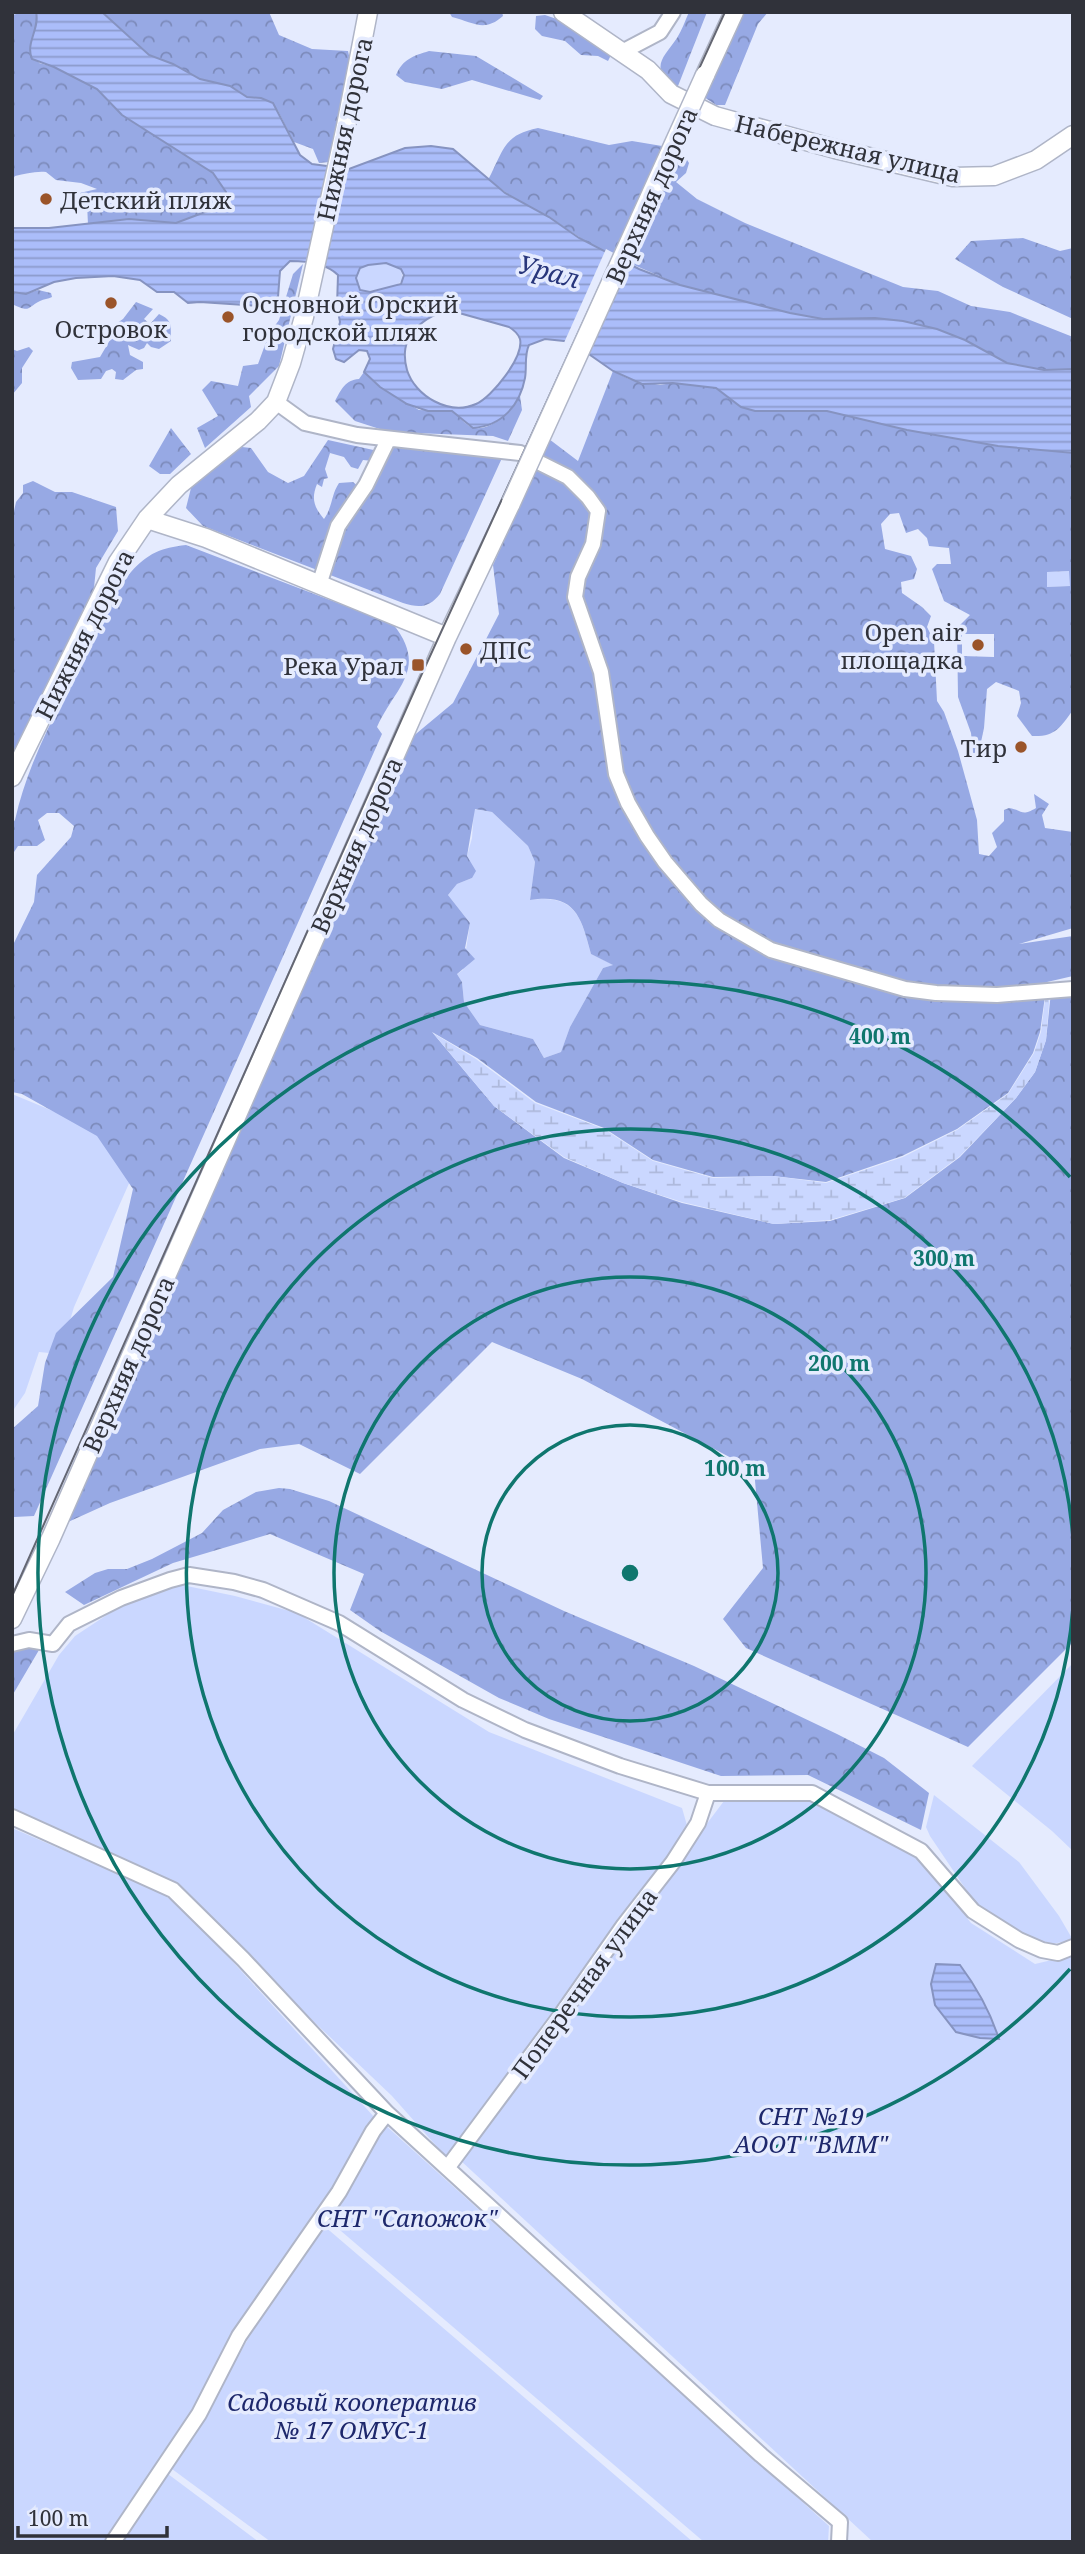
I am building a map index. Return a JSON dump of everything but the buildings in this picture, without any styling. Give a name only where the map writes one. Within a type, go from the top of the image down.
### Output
[{"type":"main road","name":"Нижняя дорога","points":[[12,777],[118,562],[147,519],[179,485],[258,421],[276,402],[304,317],[368,12]]},
{"type":"main road","name":"Набережная улица","points":[[563,12],[648,70],[671,94],[715,116],[835,149],[953,177],[994,176],[1036,160],[1073,135]]},
{"type":"main road","name":"Верхняя дорога","points":[[12,1619],[57,1526],[447,637],[511,503],[734,12]]},
{"type":"main road","points":[[147,519],[206,538],[447,637]]},
{"type":"street","points":[[622,52],[660,33],[673,12]]},
{"type":"street","points":[[276,402],[305,423],[357,435],[520,453],[568,477],[588,496],[598,511],[597,521],[593,544],[578,577],[575,597],[601,672],[616,774],[628,803],[665,862],[701,904],[719,920],[771,950],[905,989],[997,995],[1073,989]]},
{"type":"street","points":[[319,585],[338,526],[366,485],[388,440]]},
{"type":"street","points":[[12,1644],[29,1640],[53,1644],[69,1624],[121,1598],[189,1575],[263,1590],[339,1623],[463,1700],[525,1730],[620,1766],[708,1793],[812,1793],[921,1851],[973,1911],[1019,1940],[1042,1950],[1058,1953],[1073,1947]]},
{"type":"street","name":"Поперечная улица","points":[[448,2167],[673,1862],[698,1823],[708,1793]]},
{"type":"street","points":[[12,1817],[173,1890],[243,1959],[387,2113],[761,2455],[840,2522],[839,2542]]},
{"type":"street","points":[[113,2542],[199,2414],[239,2336],[339,2192],[373,2131],[387,2113]]},
{"type":"green space","points":[[25,12],[37,14],[38,22],[32,39],[39,63],[54,67],[97,89],[122,115],[213,173],[223,185],[225,200],[214,209],[176,223],[129,219],[88,225],[87,203],[71,195],[97,189],[81,183],[56,180],[46,172],[15,176],[12,180],[12,15]]},
{"type":"green space","points":[[102,12],[269,12],[279,35],[312,49],[348,51],[350,60],[329,162],[319,163],[313,149],[294,142],[278,111],[261,98],[247,97],[236,89],[200,79],[149,55]]},
{"type":"green space","points":[[449,12],[502,12],[503,16],[490,24],[478,25],[452,17]]},
{"type":"green space","points":[[689,12],[707,12],[678,86],[672,86],[662,73],[661,62],[679,35]]},
{"type":"green space","points":[[743,12],[768,12],[758,24],[725,105],[716,105],[704,97]]},
{"type":"green space","points":[[545,15],[590,36],[611,55],[608,61],[598,56],[581,55],[565,41],[542,36],[535,29],[536,16]]},
{"type":"green space","points":[[429,51],[476,56],[543,96],[540,100],[472,80],[442,89],[405,82],[396,75],[409,59]]},
{"type":"green space","points":[[538,128],[609,145],[632,141],[680,149],[689,163],[686,173],[676,182],[697,199],[745,223],[903,287],[938,291],[971,306],[1010,312],[1073,337],[1073,369],[1044,370],[1007,363],[979,349],[903,321],[875,318],[823,319],[790,313],[680,285],[597,249],[488,180],[506,145],[518,135]]},
{"type":"green space","points":[[1023,238],[1060,251],[1073,248],[1073,319],[1003,287],[955,259],[971,241]]},
{"type":"green space","points":[[378,263],[395,265],[401,269],[403,280],[395,286],[364,292],[357,284],[358,271]]},
{"type":"green space","points":[[303,264],[279,366],[249,396],[251,407],[205,448],[197,428],[218,416],[202,390],[211,381],[238,386],[243,366],[258,364],[269,334],[279,320],[293,274]]},
{"type":"green space","points":[[38,290],[51,293],[52,297],[28,308],[12,304],[12,292],[26,294]]},
{"type":"green space","points":[[136,302],[153,309],[144,319],[150,324],[159,314],[167,319],[171,341],[159,349],[147,343],[139,350],[128,345],[130,355],[143,362],[143,369],[136,370],[123,380],[115,379],[116,372],[112,369],[106,371],[101,379],[78,380],[71,368],[72,362],[100,357],[110,340],[111,327],[123,319]]},
{"type":"green space","points":[[29,347],[33,351],[22,368],[22,383],[12,395],[12,349],[17,351]]},
{"type":"green space","points":[[613,371],[629,379],[660,385],[672,383],[717,388],[741,407],[755,411],[827,411],[907,430],[998,446],[1073,453],[1073,710],[1052,733],[1032,736],[1017,716],[1021,703],[1019,691],[996,682],[987,689],[984,728],[978,756],[973,753],[971,733],[958,697],[957,628],[970,615],[944,601],[932,569],[937,564],[951,564],[949,548],[929,546],[927,538],[918,529],[906,533],[899,513],[890,514],[881,524],[885,549],[911,556],[917,569],[914,579],[901,582],[902,593],[931,616],[927,627],[934,641],[937,701],[944,712],[958,751],[977,820],[979,854],[989,856],[997,847],[992,833],[1004,821],[1004,810],[1009,808],[1031,811],[1036,808],[1034,794],[1049,804],[1042,815],[1045,828],[1073,832],[1073,928],[1019,944],[1073,936],[1073,976],[1047,982],[1040,1032],[1033,1053],[1008,1093],[957,1129],[902,1156],[826,1182],[773,1176],[713,1177],[653,1160],[604,1128],[536,1102],[477,1058],[432,1032],[494,1106],[564,1158],[623,1183],[682,1203],[774,1224],[830,1221],[905,1198],[960,1157],[1016,1098],[1035,1072],[1046,1040],[1051,992],[1073,988],[1073,1642],[968,1747],[746,1648],[723,1619],[763,1568],[754,1470],[582,1379],[492,1342],[360,1474],[299,1444],[260,1449],[110,1503],[57,1527],[411,738],[453,703],[499,614],[493,565],[549,439],[578,461]],"holes":[[[1069,571],[1070,586],[1047,587],[1047,572]],[[962,634],[994,634],[994,657],[962,656]],[[475,809],[492,812],[528,846],[535,862],[530,900],[557,900],[574,910],[584,929],[591,954],[613,965],[603,968],[570,1027],[561,1052],[544,1058],[533,1039],[480,1025],[464,1002],[462,982],[457,974],[475,959],[465,948],[470,923],[448,895],[457,884],[472,878],[476,871],[467,856]]]},
{"type":"green space","points":[[364,372],[380,387],[419,410],[452,411],[469,426],[476,428],[484,428],[499,420],[520,396],[522,410],[508,441],[493,436],[389,432],[355,421],[335,401],[344,386],[359,379]]},
{"type":"green space","points":[[171,428],[191,454],[170,474],[160,474],[149,466]]},
{"type":"green space","points":[[328,440],[378,451],[373,461],[363,460],[358,469],[351,467],[344,457],[330,453],[325,469],[328,478],[324,479],[322,487],[317,484],[314,494],[316,507],[324,519],[339,483],[353,482],[365,492],[392,445],[502,458],[440,594],[432,602],[419,606],[403,603],[203,526],[186,508],[193,480],[226,452],[242,447],[251,448],[268,472],[288,483],[304,476]]},
{"type":"green space","points":[[33,481],[55,492],[72,492],[116,507],[118,531],[96,568],[93,598],[12,759],[12,520],[16,502],[23,493],[23,485]]},
{"type":"green space","points":[[186,545],[393,624],[408,653],[409,666],[377,727],[382,734],[34,1516],[14,1517],[12,1429],[38,1406],[45,1363],[56,1333],[113,1277],[133,1189],[97,1136],[22,1094],[12,1092],[12,947],[34,902],[37,875],[71,837],[74,826],[59,813],[47,813],[38,820],[45,840],[37,846],[18,846],[12,855],[12,824],[30,770],[51,722],[126,578],[149,556]]},
{"type":"green space","points":[[1070,571],[1070,586],[1047,587],[1046,572]]},
{"type":"green space","points":[[474,809],[492,812],[528,846],[535,862],[530,900],[557,901],[574,910],[584,929],[591,954],[614,965],[603,968],[570,1027],[561,1052],[544,1058],[533,1039],[480,1025],[464,1002],[462,982],[457,974],[463,970],[470,923],[448,895],[457,884],[472,878],[467,856],[472,838]]},
{"type":"green space","points":[[1047,984],[1050,992],[1046,1040],[1035,1072],[1016,1098],[960,1156],[904,1198],[830,1220],[774,1224],[682,1202],[623,1183],[564,1157],[494,1106],[433,1033],[476,1059],[535,1103],[604,1129],[653,1161],[713,1178],[773,1176],[826,1183],[903,1157],[957,1130],[1008,1094],[1034,1053],[1041,1032]]},
{"type":"green space","points":[[12,1094],[106,1133],[139,1161],[74,1307],[60,1354],[39,1352],[25,1393],[12,1412]]},
{"type":"green space","points":[[279,1488],[329,1501],[564,1611],[694,1666],[884,1758],[929,1793],[921,1830],[808,1775],[721,1776],[549,1719],[499,1698],[380,1631],[350,1610],[364,1574],[270,1534],[173,1563],[84,1605],[65,1592],[95,1573],[108,1569],[127,1569],[152,1559],[202,1533],[223,1510],[256,1492]]},
{"type":"green space","points":[[182,1585],[297,1613],[489,1732],[682,1808],[688,1829],[447,2158],[392,2096],[247,1958],[179,1886],[12,1810],[12,1736],[59,1655],[75,1636],[128,1601]]},
{"type":"green space","points":[[30,1647],[39,1650],[12,1696],[12,1649]]},
{"type":"green space","points":[[1073,1663],[1073,1851],[972,1766]]},
{"type":"green space","points":[[934,1795],[1019,1862],[1059,1916],[1073,1940],[1041,1946],[977,1906],[926,1827]]},
{"type":"green space","name":"СНТ №19 АООТ \"ВММ\"","points":[[808,1799],[920,1857],[971,1923],[1035,1964],[1073,1955],[1073,2542],[873,2542],[460,2160],[724,1801]]},
{"type":"green space","points":[[12,1828],[162,1893],[194,1919],[375,2118],[319,2211],[215,2371],[159,2467],[106,2542],[12,2542]]},
{"type":"green space","name":"СНТ \"Сапожок\"","points":[[384,2124],[829,2526],[828,2542],[704,2542],[327,2219]]},
{"type":"green space","name":"Садовый кооператив № 17 ОМУС-1","points":[[323,2225],[693,2542],[271,2542],[172,2469],[272,2298]]},
{"type":"green space","points":[[168,2474],[259,2542],[115,2542],[160,2477]]},
{"type":"water","name":"Урал","points":[[36,12],[102,12],[149,55],[200,79],[230,86],[247,97],[261,98],[273,103],[300,155],[312,164],[349,169],[405,148],[431,146],[453,149],[505,193],[549,217],[579,238],[639,269],[680,285],[823,319],[875,318],[903,321],[937,329],[965,340],[1007,363],[1044,370],[1073,369],[1073,453],[998,446],[907,430],[827,411],[755,411],[741,407],[716,388],[673,383],[642,384],[613,371],[580,348],[564,341],[545,339],[529,345],[523,388],[514,405],[493,423],[473,428],[452,411],[428,411],[407,404],[380,387],[364,372],[370,359],[367,351],[359,350],[344,362],[336,359],[333,349],[340,322],[337,306],[338,275],[322,265],[309,262],[290,261],[280,271],[278,297],[261,306],[188,303],[174,292],[157,292],[140,280],[113,276],[54,282],[26,294],[12,292],[12,228],[49,228],[129,219],[176,223],[213,209],[225,199],[226,192],[213,173],[122,115],[97,89],[32,59],[30,47]],"holes":[[[386,263],[401,269],[404,275],[401,284],[370,292],[360,290],[356,278],[360,268]],[[452,311],[509,327],[520,339],[517,356],[506,376],[483,400],[466,407],[444,405],[425,395],[411,379],[406,365],[405,354],[411,333],[432,316]]]},
{"type":"water","points":[[936,1964],[960,1965],[983,2001],[999,2039],[956,2032],[935,2005],[931,1984]]},
{"type":"pier","points":[[606,249],[627,260],[578,351],[563,345]]},
{"type":"tram line","points":[[12,1596],[420,678],[725,12]]},
{"type":"place","name":"Детский пляж","points":[[46,199]]},
{"type":"place","name":"Островок","points":[[111,303]]},
{"type":"place","name":"Основной Орский городской пляж","points":[[228,317]]},
{"type":"place","name":"Open air площадка","points":[[978,645]]},
{"type":"place","name":"ДПС","points":[[466,649]]},
{"type":"place","name":"Река Урал","points":[[418,665]]},
{"type":"place","name":"Тир","points":[[1021,747]]}]
